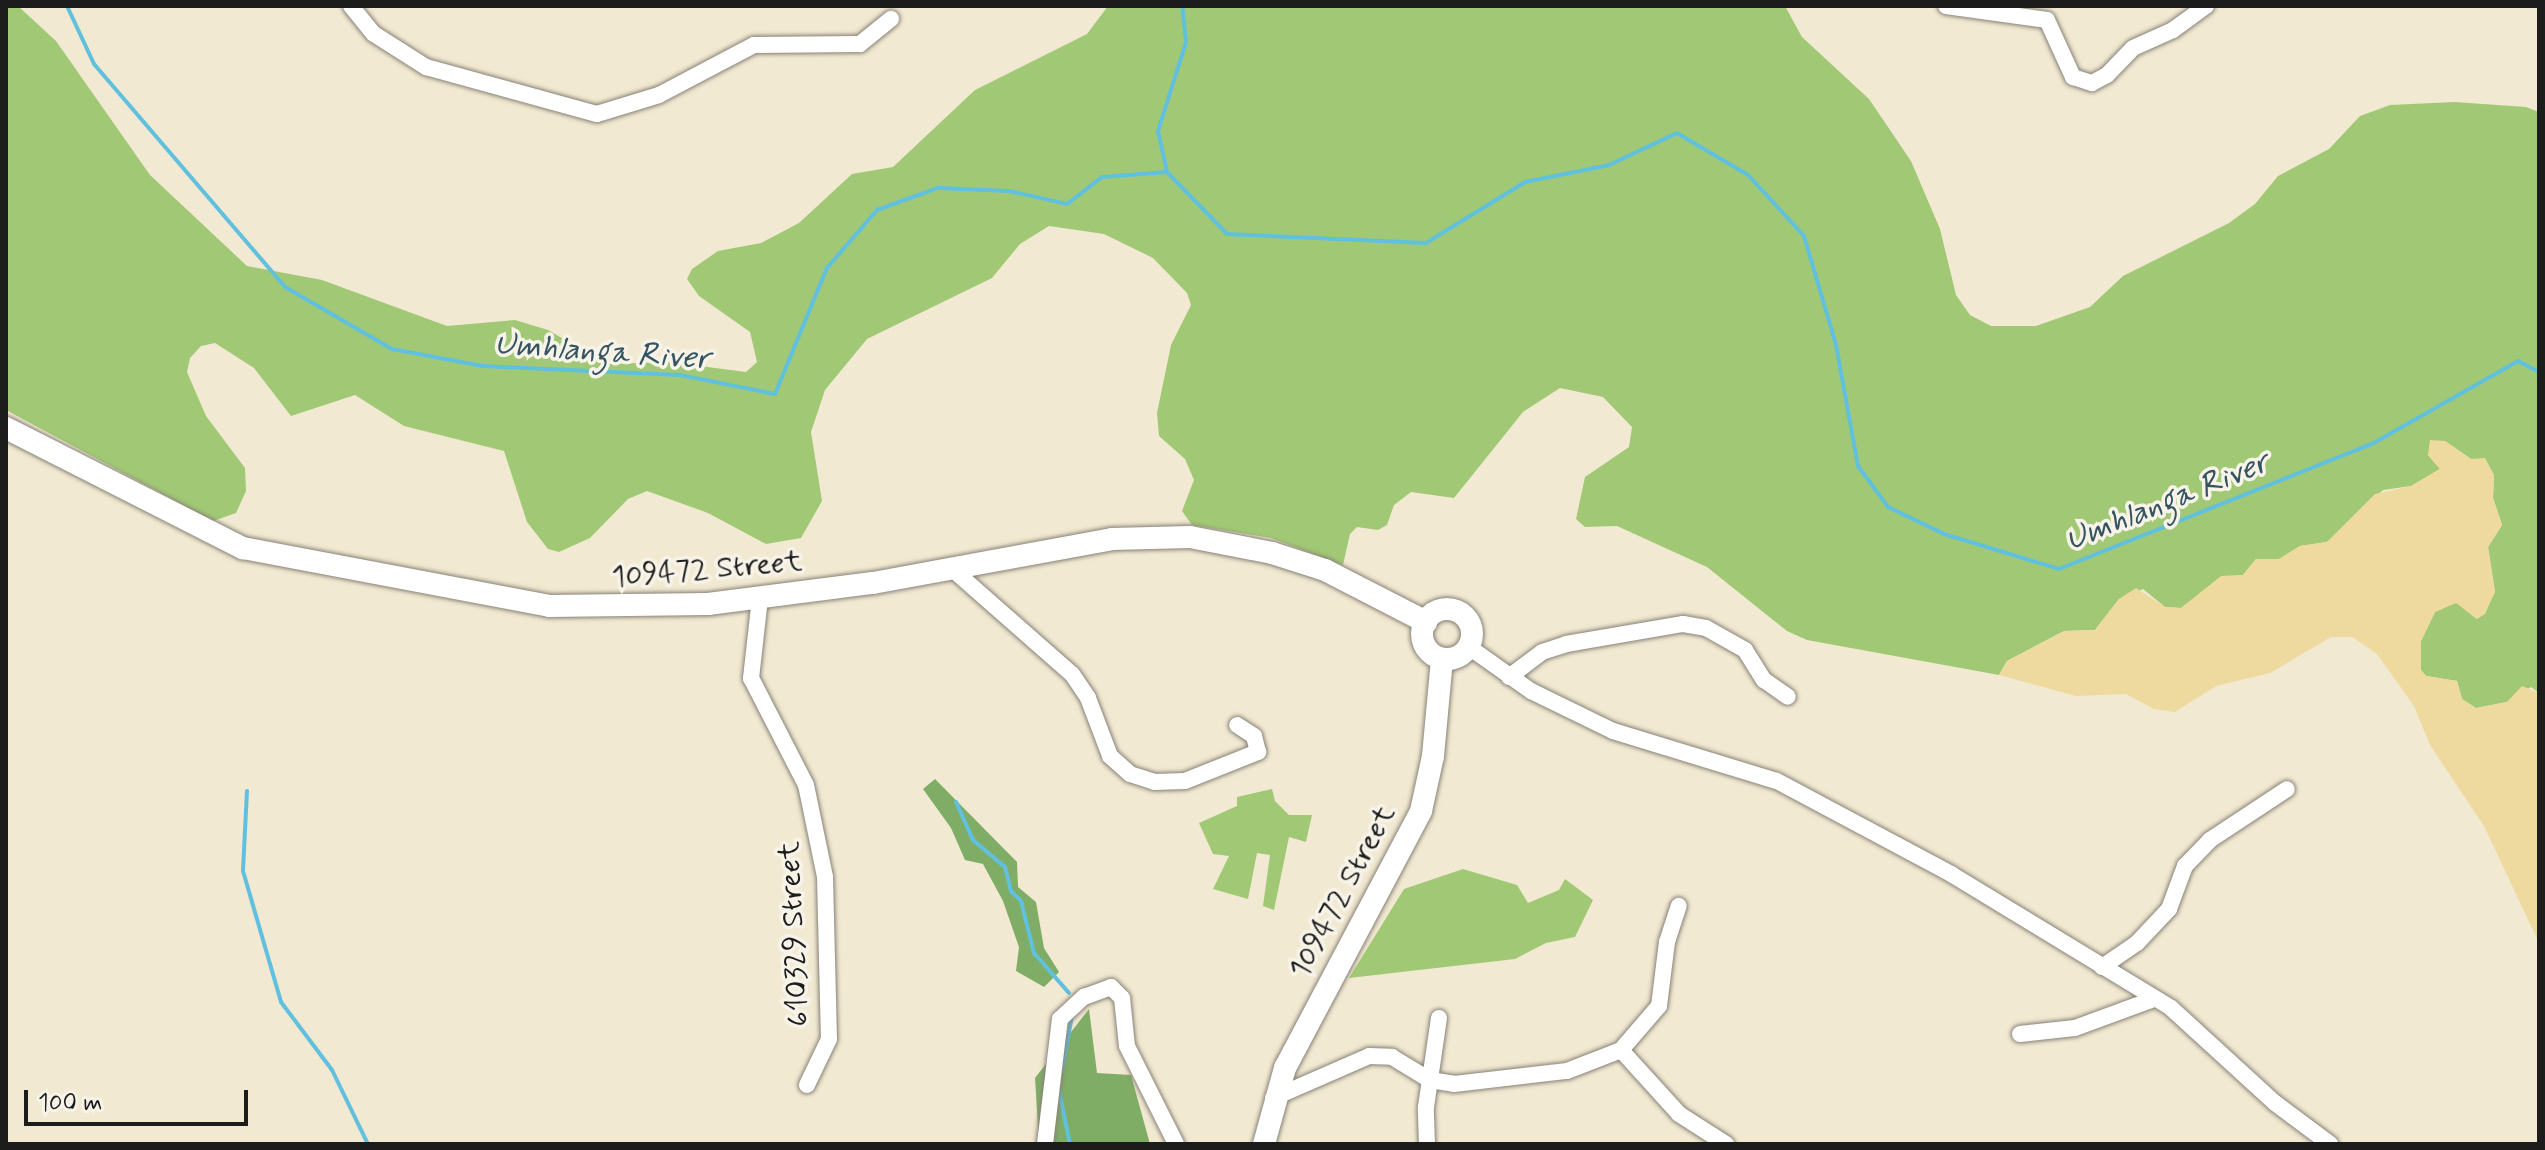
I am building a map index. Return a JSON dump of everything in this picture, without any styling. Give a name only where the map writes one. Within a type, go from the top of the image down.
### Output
[{"type":"street","points":[[351,6],[374,34],[426,67],[597,114],[659,95],[745,48],[774,41],[860,44],[891,19]]},
{"type":"street","points":[[1946,6],[2047,20],[2073,77],[2092,83],[2133,48],[2173,30],[2206,6]]},
{"type":"street","name":"109472 Street","points":[[6,428],[203,532],[255,551],[549,606],[635,608],[760,598],[1112,539],[1190,537],[1325,570],[1426,622]]},
{"type":"street","points":[[950,567],[1072,674],[1110,756],[1130,774],[1154,782],[1185,781],[1258,752],[1254,736],[1237,725]]},
{"type":"street","name":"610329 Street","points":[[760,598],[751,678],[799,768],[823,850],[830,1025],[825,1055],[807,1085]]},
{"type":"street","points":[[1443,610],[1457,611],[1471,626],[1469,647],[1458,656],[1442,659],[1424,642],[1426,622],[1443,610]]},
{"type":"street","points":[[1509,677],[1542,652],[1566,644],[1683,624],[1706,628],[1745,650],[1764,680],[1788,697]]},
{"type":"street","points":[[1469,647],[1509,677],[1613,731],[1777,781],[1951,874],[2154,999],[2330,1144]]},
{"type":"street","name":"109472 Street","points":[[1264,1144],[1273,1098],[1327,985],[1418,820],[1433,756],[1442,659]]},
{"type":"street","points":[[2102,967],[2137,943],[2169,909],[2185,866],[2210,840],[2287,789]]},
{"type":"street","points":[[1273,1098],[1347,1063],[1380,1054],[1430,1080],[1454,1084],[1567,1071],[1621,1050],[1659,1006],[1667,942],[1679,906]]},
{"type":"street","points":[[1045,1144],[1060,1019],[1084,997],[1111,987],[1122,998],[1127,1046],[1176,1144]]},
{"type":"street","points":[[2020,1034],[2075,1028],[2154,999]]},
{"type":"street","points":[[1427,1144],[1430,1080],[1439,1018]]},
{"type":"street","points":[[1621,1050],[1679,1114],[1726,1144]]},
{"type":"green space","points":[[6,6],[18,6],[56,41],[150,175],[247,266],[322,280],[447,326],[515,320],[548,330],[607,364],[669,362],[746,372],[757,362],[750,332],[699,296],[687,279],[692,269],[718,251],[761,243],[799,223],[852,174],[893,167],[975,90],[1087,34],[1108,6],[1785,6],[1802,37],[1869,99],[1911,161],[1940,229],[1956,295],[1970,315],[1991,326],[2036,326],[2090,307],[2123,276],[2229,223],[2255,204],[2278,176],[2329,149],[2360,116],[2390,105],[2454,102],[2526,107],[2539,112],[2539,693],[2531,687],[2507,702],[2476,708],[2462,699],[2457,681],[2426,676],[2421,670],[2421,641],[2435,612],[2456,602],[2477,619],[2495,592],[2488,547],[2502,525],[2493,498],[2494,475],[2445,441],[2428,455],[2440,469],[2411,486],[2383,490],[2327,542],[2300,546],[2279,559],[2256,559],[2243,575],[2221,577],[2181,608],[2165,607],[2143,589],[2119,599],[2095,630],[2064,631],[2007,661],[1999,675],[1807,640],[1787,631],[1707,567],[1617,526],[1585,527],[1576,519],[1585,477],[1629,447],[1632,427],[1603,397],[1560,388],[1523,412],[1454,498],[1411,492],[1394,505],[1387,525],[1378,530],[1357,527],[1350,534],[1343,565],[1271,538],[1192,525],[1182,511],[1194,480],[1185,459],[1159,436],[1157,413],[1171,345],[1191,305],[1187,293],[1153,258],[1104,234],[1049,226],[1020,244],[992,278],[867,339],[825,390],[811,432],[822,501],[801,538],[766,544],[708,513],[647,491],[628,499],[590,538],[559,552],[548,549],[527,522],[504,451],[404,426],[355,395],[291,416],[254,368],[215,343],[201,346],[190,358],[187,372],[206,416],[245,468],[246,491],[236,513],[213,521],[6,410]]},
{"type":"green space","points":[[935,779],[1017,862],[1018,887],[1036,902],[1044,948],[1059,972],[1044,987],[1016,971],[1019,947],[1003,901],[983,864],[965,860],[951,828],[923,789]]},
{"type":"green space","points":[[1272,789],[1275,801],[1289,815],[1312,815],[1306,842],[1289,837],[1274,910],[1263,906],[1270,855],[1257,853],[1248,899],[1213,889],[1229,856],[1213,854],[1199,823],[1237,806],[1237,797]]},
{"type":"green space","points":[[1463,869],[1517,885],[1528,903],[1559,890],[1565,879],[1593,900],[1575,937],[1546,943],[1515,959],[1349,978],[1404,889]]},
{"type":"green space","points":[[1089,1009],[1097,1073],[1131,1075],[1150,1144],[1039,1144],[1035,1078]]},
{"type":"sand","points":[[2430,440],[2445,441],[2470,459],[2485,458],[2494,475],[2493,498],[2502,525],[2488,547],[2495,592],[2485,614],[2477,619],[2456,603],[2435,612],[2421,641],[2421,670],[2426,676],[2457,681],[2462,699],[2476,708],[2507,702],[2522,686],[2539,693],[2539,943],[2484,826],[2430,745],[2414,706],[2377,654],[2352,637],[2331,637],[2270,673],[2216,686],[2175,712],[2154,709],[2126,694],[2076,696],[1999,675],[2007,661],[2065,631],[2095,630],[2119,599],[2136,588],[2165,607],[2181,608],[2221,576],[2243,575],[2256,559],[2279,559],[2300,546],[2327,542],[2375,494],[2411,486],[2440,469],[2428,455]]},
{"type":"waterway","name":"Umhlanga River","points":[[67,6],[94,64],[285,287],[392,349],[482,366],[680,375],[775,394],[827,268],[877,210],[938,188],[1009,191],[1067,204],[1102,177],[1167,172],[1227,234],[1426,243],[1525,182],[1609,165],[1677,133],[1748,175],[1804,236],[1836,345],[1858,466],[1888,507],[1944,534],[2059,569],[2372,444],[2518,361],[2539,372]]},
{"type":"waterway","points":[[1167,172],[1158,131],[1186,42],[1182,6]]},
{"type":"waterway","points":[[247,791],[243,871],[281,1002],[332,1070],[368,1144]]},
{"type":"waterway","points":[[956,802],[973,840],[1005,867],[1011,891],[1021,901],[1034,953],[1069,993]]},
{"type":"waterway","points":[[1062,1070],[1072,1016]]},
{"type":"waterway","points":[[1059,1091],[1070,1144]]}]
